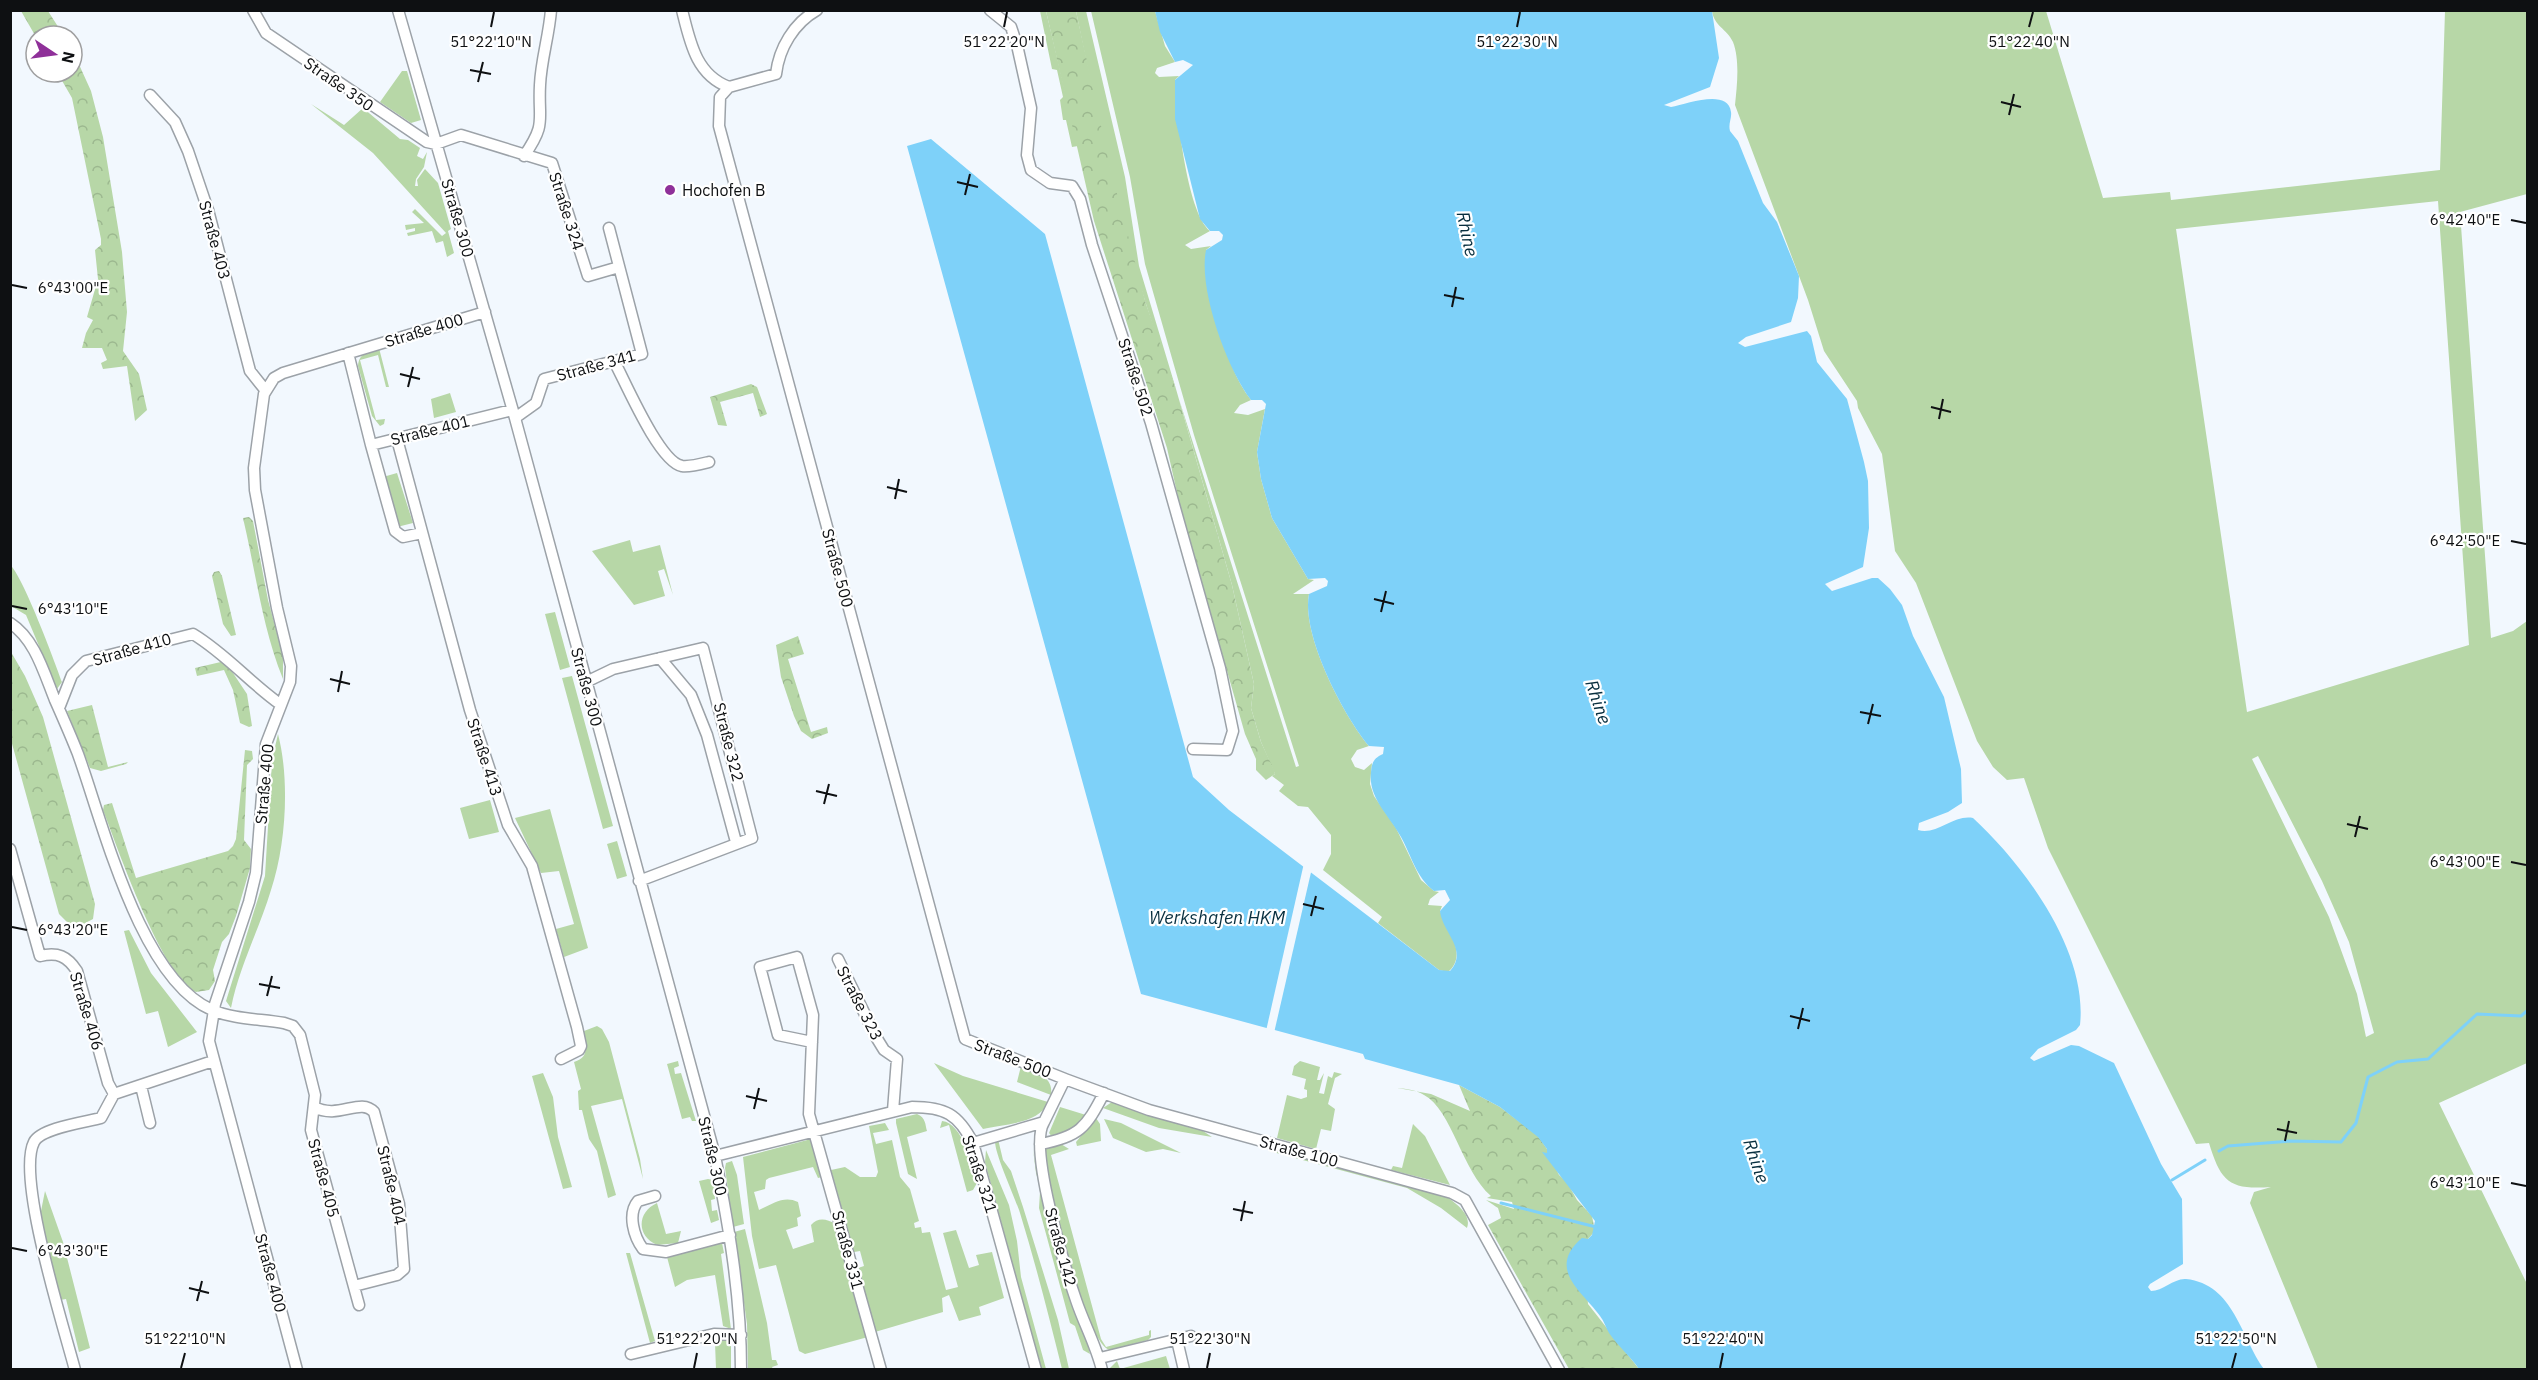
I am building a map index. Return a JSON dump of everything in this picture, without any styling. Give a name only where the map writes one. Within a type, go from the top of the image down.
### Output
[{"type":"street","name":"Straße 350","points":[[253,10],[266,33],[417,136],[436,144]]},
{"type":"street","name":"Straße 300","points":[[398,10],[485,312],[715,1156],[730,1235],[741,1335],[741,1370]]},
{"type":"street","points":[[524,156],[535,139],[542,120],[540,86],[551,10]]},
{"type":"street","points":[[682,10],[692,48],[703,70],[717,83],[729,87],[776,74],[777,62],[787,40],[805,17],[817,10]]},
{"type":"street","name":"Straße 502","points":[[990,10],[1011,27],[1017,45],[1031,108],[1027,155],[1031,170],[1050,183],[1064,183],[1072,186],[1080,199],[1092,245],[1151,423],[1220,668],[1233,731],[1227,750],[1193,749]]},
{"type":"street","name":"Straße 500","points":[[729,87],[720,97],[719,126],[965,1039],[1065,1079]]},
{"type":"street","name":"Straße 403","points":[[150,95],[175,122],[188,151],[208,210],[250,371],[266,391]]},
{"type":"street","name":"Straße 324","points":[[436,144],[461,135],[552,163],[588,276],[619,267]]},
{"type":"street","name":"Straße 341","points":[[513,414],[536,403],[544,379],[642,354],[609,228]]},
{"type":"street","name":"Straße 400","points":[[297,1370],[209,1041],[213,1011],[249,902],[256,873],[266,744],[290,682],[291,666],[277,609],[255,490],[254,468],[266,391],[274,378],[283,373],[485,312]]},
{"type":"street","name":"Straße 401","points":[[348,353],[371,445],[513,414]]},
{"type":"street","points":[[614,362],[648,429],[675,463],[688,466],[709,462]]},
{"type":"street","name":"Straße 413","points":[[397,439],[470,710],[508,825],[532,866],[577,1027],[581,1046],[579,1050],[561,1059]]},
{"type":"street","points":[[371,445],[395,531],[403,537],[422,533]]},
{"type":"street","points":[[10,622],[22,631],[41,664],[78,755],[102,831],[153,947],[166,970],[183,991],[213,1011]]},
{"type":"street","name":"Straße 410","points":[[59,708],[72,675],[86,661],[193,634],[236,664],[248,679],[280,704]]},
{"type":"street","name":"Straße 322","points":[[586,682],[613,669],[703,648],[752,838],[736,842]]},
{"type":"street","points":[[639,881],[736,842],[707,735],[691,695],[660,658]]},
{"type":"street","name":"Straße 406","points":[[10,849],[40,956],[61,955],[70,961],[77,971],[108,1083],[114,1094]]},
{"type":"street","points":[[812,1042],[778,1035],[760,967],[797,957],[813,1015],[812,1042],[809,1114],[816,1131]]},
{"type":"street","name":"Straße 323","points":[[838,959],[876,1037],[884,1050],[897,1059],[893,1111]]},
{"type":"street","name":"Straße 405","points":[[213,1011],[293,1026],[300,1035],[315,1095],[311,1130],[359,1305]]},
{"type":"street","points":[[75,1370],[34,1212],[30,1160],[34,1141],[45,1132],[101,1118],[114,1094],[213,1061]]},
{"type":"street","points":[[973,1143],[1044,1122],[1065,1079]]},
{"type":"street","name":"Straße 100","points":[[1065,1079],[1149,1110],[1397,1177],[1465,1200],[1559,1370]]},
{"type":"street","points":[[141,1086],[150,1123]]},
{"type":"street","points":[[1040,1144],[1076,1135],[1094,1112],[1104,1093]]},
{"type":"street","name":"Straße 404","points":[[314,1107],[329,1113],[363,1106],[369,1107],[374,1113],[399,1204],[404,1269],[397,1275],[354,1286]]},
{"type":"street","name":"Straße 321","points":[[715,1156],[912,1107],[941,1109],[965,1128],[973,1143],[1036,1370]]},
{"type":"street","name":"Straße 142","points":[[1044,1122],[1039,1130],[1041,1172],[1073,1290],[1101,1364]]},
{"type":"street","name":"Straße 331","points":[[816,1131],[881,1370]]},
{"type":"street","points":[[655,1196],[638,1201],[633,1211],[633,1225],[643,1249],[651,1252],[666,1252],[730,1235]]},
{"type":"street","points":[[631,1354],[714,1334],[741,1335]]},
{"type":"street","points":[[1101,1364],[1191,1336]]},
{"type":"street","points":[[1177,1340],[1184,1370]]},
{"type":"green space","points":[[21,11],[48,11],[56,24],[28,24]]},
{"type":"green space","points":[[1040,11],[1046,11],[1078,146],[1072,147],[1066,120],[1063,120],[1060,100],[1063,97],[1057,70],[1052,69]]},
{"type":"green space","points":[[1046,11],[1076,11],[1110,167],[1146,304],[1176,389],[1232,585],[1254,684],[1251,708],[1261,742],[1275,774],[1266,780],[1256,770],[1256,759],[1245,734],[1180,506],[1167,448],[1094,221]]},
{"type":"green space","points":[[1076,11],[1086,11],[1125,177],[1139,266],[1176,389],[1130,250],[1106,155]]},
{"type":"green space","points":[[1091,11],[1155,11],[1165,46],[1175,62],[1157,68],[1155,73],[1159,77],[1179,76],[1175,80],[1184,160],[1195,203],[1202,220],[1210,231],[1185,245],[1191,249],[1211,246],[1206,250],[1226,348],[1232,367],[1251,400],[1240,405],[1234,413],[1248,415],[1265,409],[1257,452],[1261,479],[1272,518],[1308,579],[1314,580],[1293,594],[1309,594],[1308,611],[1311,630],[1326,673],[1336,695],[1369,746],[1357,750],[1351,759],[1355,767],[1364,770],[1372,763],[1370,784],[1374,796],[1396,828],[1421,880],[1434,891],[1439,892],[1430,899],[1428,905],[1442,906],[1440,911],[1454,942],[1456,958],[1448,972],[1439,970],[1378,923],[1382,917],[1323,870],[1331,854],[1331,835],[1308,807],[1298,806],[1279,791],[1284,785],[1272,776],[1275,774],[1261,742],[1251,708],[1254,684],[1232,585],[1179,399],[1296,767],[1299,766],[1194,435],[1145,264],[1130,177]]},
{"type":"green space","points":[[1712,11],[2046,11],[2103,198],[2170,192],[2171,200],[2440,170],[2445,11],[2527,11],[2527,194],[2460,212],[2491,638],[2513,631],[2527,621],[2527,1063],[2439,1103],[2527,1284],[2527,1369],[2318,1369],[2250,1203],[2254,1192],[2271,1187],[2245,1187],[2229,1181],[2218,1167],[2209,1143],[2196,1144],[2048,848],[2024,778],[2007,780],[1993,767],[1977,741],[1916,583],[1895,551],[1882,454],[1858,408],[1857,401],[1824,351],[1808,300],[1735,105],[1737,65],[1733,42],[1713,16]],"holes":[[[2438,201],[2469,645],[2247,712],[2176,229]],[[2258,756],[2322,881],[2349,942],[2374,1033],[2366,1037],[2357,994],[2329,917],[2252,759]]]},
{"type":"green space","points":[[402,71],[407,71],[421,120],[411,123],[380,102]]},
{"type":"green space","points":[[84,76],[91,91],[103,137],[122,252],[127,312],[123,351],[139,374],[147,410],[135,421],[127,366],[103,369],[101,363],[107,360],[102,348],[82,348],[93,320],[87,317],[98,279],[95,250],[101,245],[101,239],[72,98],[64,84],[84,84]]},
{"type":"green space","points":[[311,104],[344,125],[363,108],[400,139],[408,140],[420,148],[417,156],[423,159],[427,152],[424,167],[416,179],[415,186],[418,186],[417,180],[425,169],[438,183],[451,229],[448,231],[454,253],[447,257],[443,241],[436,243],[432,231],[408,236],[407,233],[415,231],[415,228],[406,230],[405,225],[424,223],[412,212],[415,209],[442,236],[446,233],[373,153]]},
{"type":"green space","points":[[379,348],[389,387],[386,387],[378,355],[360,360],[376,420],[385,419],[384,424],[380,426],[372,416],[358,366],[360,358],[362,356]]},
{"type":"green space","points":[[751,384],[757,387],[767,414],[760,417],[753,393],[720,402],[727,426],[718,425],[710,397]]},
{"type":"green space","points":[[450,393],[456,412],[434,418],[431,399]]},
{"type":"green space","points":[[397,473],[413,523],[397,527],[383,477]]},
{"type":"green space","points":[[249,517],[253,521],[268,600],[283,655],[283,679],[260,600],[243,518]]},
{"type":"green space","points":[[630,540],[633,552],[660,545],[673,595],[664,569],[658,571],[665,596],[634,605],[592,551]]},
{"type":"green space","points":[[10,565],[30,601],[53,657],[62,682],[57,689],[26,615],[11,606]]},
{"type":"green space","points":[[219,571],[236,635],[231,636],[223,624],[212,576],[214,572]]},
{"type":"green space","points":[[555,612],[570,667],[560,670],[545,614]]},
{"type":"green space","points":[[798,636],[804,654],[788,659],[811,732],[827,727],[828,733],[812,739],[801,731],[794,716],[781,677],[776,645]]},
{"type":"green space","points":[[11,652],[25,676],[43,717],[95,904],[93,919],[80,926],[70,925],[59,914],[11,740]]},
{"type":"green space","points":[[225,661],[247,694],[252,726],[240,723],[233,690],[224,670],[197,676],[195,668]]},
{"type":"green space","points":[[572,676],[613,826],[603,829],[562,678]]},
{"type":"green space","points":[[92,705],[108,767],[128,762],[126,764],[101,771],[90,768],[67,711]]},
{"type":"green space","points":[[278,734],[282,752],[285,792],[280,853],[271,890],[239,978],[231,1008],[226,1001],[265,876],[272,760]]},
{"type":"green space","points":[[245,750],[252,751],[253,759],[247,765],[244,840],[251,849],[250,868],[236,916],[229,934],[222,942],[213,970],[215,981],[209,990],[196,992],[183,982],[155,938],[119,852],[103,810],[104,805],[112,803],[136,878],[228,851],[236,839]]},
{"type":"green space","points":[[490,800],[499,832],[469,839],[460,808]]},
{"type":"green space","points":[[550,809],[588,948],[564,957],[556,929],[574,924],[559,871],[541,873],[515,818]]},
{"type":"green space","points":[[617,841],[627,876],[617,879],[607,844]]},
{"type":"green space","points":[[129,930],[151,973],[197,1032],[168,1047],[158,1011],[146,1014],[124,931]]},
{"type":"green space","points":[[597,1026],[602,1029],[609,1042],[640,1159],[643,1179],[622,1099],[591,1106],[616,1195],[608,1198],[597,1151],[589,1139],[582,1110],[579,1110],[578,1091],[581,1089],[574,1062],[580,1060],[585,1053],[584,1031]]},
{"type":"green space","points":[[678,1061],[679,1066],[674,1068],[675,1074],[681,1073],[696,1121],[692,1121],[690,1117],[682,1119],[667,1064]]},
{"type":"green space","points":[[1300,1061],[1320,1067],[1317,1080],[1320,1080],[1324,1073],[1319,1093],[1324,1094],[1328,1076],[1332,1078],[1334,1072],[1342,1074],[1335,1078],[1328,1104],[1335,1109],[1331,1131],[1321,1129],[1316,1149],[1277,1138],[1287,1095],[1301,1099],[1307,1097],[1307,1090],[1304,1089],[1306,1079],[1292,1075],[1294,1066]]},
{"type":"green space","points":[[934,1063],[963,1076],[1048,1102],[1044,1109],[1029,1119],[983,1129]]},
{"type":"green space","points":[[1021,1066],[1047,1079],[1050,1083],[1051,1095],[1017,1082]]},
{"type":"green space","points":[[543,1073],[553,1097],[558,1137],[572,1187],[563,1189],[532,1076]]},
{"type":"green space","points":[[1459,1085],[1500,1107],[1538,1136],[1559,1175],[1567,1182],[1577,1200],[1592,1216],[1595,1231],[1588,1239],[1583,1240],[1588,1304],[1639,1369],[1569,1369],[1488,1225],[1501,1218],[1498,1208],[1486,1200],[1514,1209],[1512,1202],[1487,1198],[1491,1196],[1472,1172],[1442,1114],[1434,1103],[1416,1091],[1431,1094],[1470,1111]]},
{"type":"green space","points":[[1115,1100],[1119,1104],[1203,1131],[1212,1137],[1159,1128],[1103,1108]]},
{"type":"green space","points":[[1060,1107],[1086,1115],[1074,1130],[1053,1138],[1049,1133]]},
{"type":"green space","points":[[917,1114],[924,1119],[927,1131],[907,1137],[917,1179],[908,1174],[896,1119]]},
{"type":"green space","points":[[1096,1118],[1100,1124],[1101,1141],[1077,1146],[1076,1142]]},
{"type":"green space","points":[[1104,1119],[1121,1123],[1181,1153],[1163,1149],[1146,1152],[1113,1138]]},
{"type":"green space","points":[[942,1121],[949,1124],[956,1129],[966,1146],[977,1183],[973,1190],[967,1192],[949,1125],[940,1128]]},
{"type":"green space","points":[[885,1123],[889,1130],[873,1133],[876,1144],[892,1140],[900,1177],[910,1189],[919,1221],[914,1223],[915,1228],[921,1227],[922,1233],[930,1232],[946,1290],[958,1287],[943,1233],[956,1230],[969,1268],[979,1265],[976,1255],[992,1252],[1004,1298],[979,1307],[981,1315],[959,1321],[949,1295],[942,1298],[943,1312],[875,1332],[858,1268],[864,1266],[860,1251],[854,1252],[831,1170],[845,1167],[860,1177],[876,1177],[878,1172],[869,1126]]},
{"type":"green space","points":[[1413,1124],[1425,1136],[1450,1185],[1391,1170],[1393,1166],[1402,1168]]},
{"type":"green space","points":[[811,1139],[822,1177],[818,1178],[813,1167],[769,1178],[766,1180],[765,1189],[754,1192],[759,1210],[783,1200],[798,1202],[801,1216],[797,1218],[798,1226],[786,1230],[793,1249],[814,1242],[811,1225],[814,1222],[823,1220],[835,1224],[868,1337],[805,1354],[799,1351],[776,1265],[759,1269],[752,1236],[743,1157]]},
{"type":"green space","points":[[998,1139],[1003,1160],[1011,1171],[1023,1207],[1058,1320],[1069,1369],[1062,1369],[1026,1232],[998,1155],[995,1140]]},
{"type":"green space","points":[[1061,1144],[1069,1149],[1051,1155],[1101,1339],[1105,1346],[1091,1323],[1081,1297],[1044,1163],[1046,1149]]},
{"type":"green space","points":[[1270,1148],[1446,1196],[1465,1214],[1467,1228],[1441,1208],[1407,1188],[1269,1151]]},
{"type":"green space","points":[[986,1150],[1009,1205],[1017,1241],[1021,1277],[1046,1369],[1041,1369],[985,1162]]},
{"type":"green space","points":[[732,1161],[737,1175],[744,1224],[733,1227],[725,1168],[726,1163]]},
{"type":"green space","points":[[713,1180],[715,1199],[711,1200],[712,1211],[717,1210],[719,1220],[711,1223],[699,1181]]},
{"type":"green space","points":[[1038,1181],[1073,1309],[1084,1328],[1090,1354],[1083,1350],[1075,1326],[1070,1323],[1039,1208]]},
{"type":"green space","points":[[45,1191],[63,1242],[90,1348],[79,1352],[66,1299],[60,1300],[39,1221]]},
{"type":"green space","points":[[657,1203],[666,1234],[681,1231],[678,1243],[657,1245],[645,1236],[642,1230],[643,1218],[650,1207]]},
{"type":"green space","points":[[745,1229],[767,1323],[772,1360],[776,1360],[778,1365],[772,1367],[773,1369],[748,1369],[747,1324],[734,1232]]},
{"type":"green space","points":[[722,1243],[724,1253],[721,1254],[731,1329],[723,1326],[715,1275],[687,1280],[675,1287],[667,1257]]},
{"type":"green space","points":[[626,1253],[630,1253],[655,1341],[650,1343]]},
{"type":"green space","points":[[1151,1330],[1151,1337],[1148,1340],[1110,1350],[1106,1347],[1149,1335]]},
{"type":"green space","points":[[725,1339],[731,1340],[731,1369],[716,1369],[715,1343]]},
{"type":"green space","points":[[1166,1356],[1170,1369],[1120,1369]]},
{"type":"green space","points":[[1117,1361],[1120,1369],[1109,1369]]},
{"type":"water","points":[[1155,11],[1712,11],[1719,58],[1710,87],[1664,105],[1671,107],[1715,99],[1728,105],[1731,112],[1730,131],[1738,141],[1763,203],[1777,222],[1799,276],[1798,298],[1791,322],[1746,337],[1738,343],[1745,347],[1807,331],[1811,336],[1817,362],[1847,399],[1868,481],[1869,528],[1863,567],[1825,584],[1832,591],[1878,578],[1902,605],[1913,636],[1944,697],[1961,769],[1962,803],[1948,812],[1919,823],[1918,830],[1932,830],[1959,819],[1973,818],[2012,860],[2049,911],[2074,968],[2080,997],[2080,1025],[2076,1030],[2038,1049],[2030,1058],[2034,1061],[2071,1045],[2079,1046],[2114,1063],[2161,1164],[2182,1199],[2183,1264],[2148,1287],[2151,1291],[2177,1280],[2186,1279],[2202,1283],[2215,1291],[2234,1314],[2264,1369],[1639,1369],[1577,1289],[1567,1270],[1567,1260],[1572,1249],[1582,1238],[1588,1239],[1592,1235],[1595,1221],[1542,1152],[1547,1153],[1547,1149],[1538,1137],[1500,1107],[1459,1085],[1365,1059],[1363,1054],[1141,994],[907,146],[931,139],[1045,234],[1193,777],[1229,810],[1439,970],[1450,971],[1457,956],[1456,948],[1440,911],[1450,900],[1445,890],[1434,891],[1423,879],[1373,790],[1372,766],[1374,761],[1383,754],[1384,747],[1369,746],[1359,732],[1336,695],[1318,651],[1308,611],[1309,594],[1327,586],[1328,581],[1325,578],[1308,579],[1272,518],[1261,479],[1257,452],[1266,404],[1262,400],[1251,400],[1233,369],[1216,328],[1206,286],[1206,250],[1222,240],[1223,235],[1219,231],[1210,231],[1200,219],[1175,119],[1175,80],[1193,65],[1183,60],[1175,62],[1160,32]]},
{"type":"pier","points":[[1304,863],[1312,868],[1274,1033],[1266,1031]]},
{"type":"waterway","points":[[2219,1151],[2228,1146],[2290,1141],[2341,1142],[2356,1123],[2368,1077],[2397,1062],[2428,1059],[2477,1014],[2521,1016],[2528,1010]]},
{"type":"waterway","points":[[2172,1180],[2205,1160]]},
{"type":"waterway","points":[[1501,1203],[1596,1227]]},
{"type":"place","name":"Hochofen B","points":[[670,190]]},
{"type":"water label","name":"Rhine","points":[[1467,234]]},
{"type":"water label","name":"Rhine","points":[[1598,702]]},
{"type":"water label","name":"Werkshafen HKM","points":[[1217,918]]},
{"type":"water label","name":"Rhine","points":[[1756,1161]]}]
